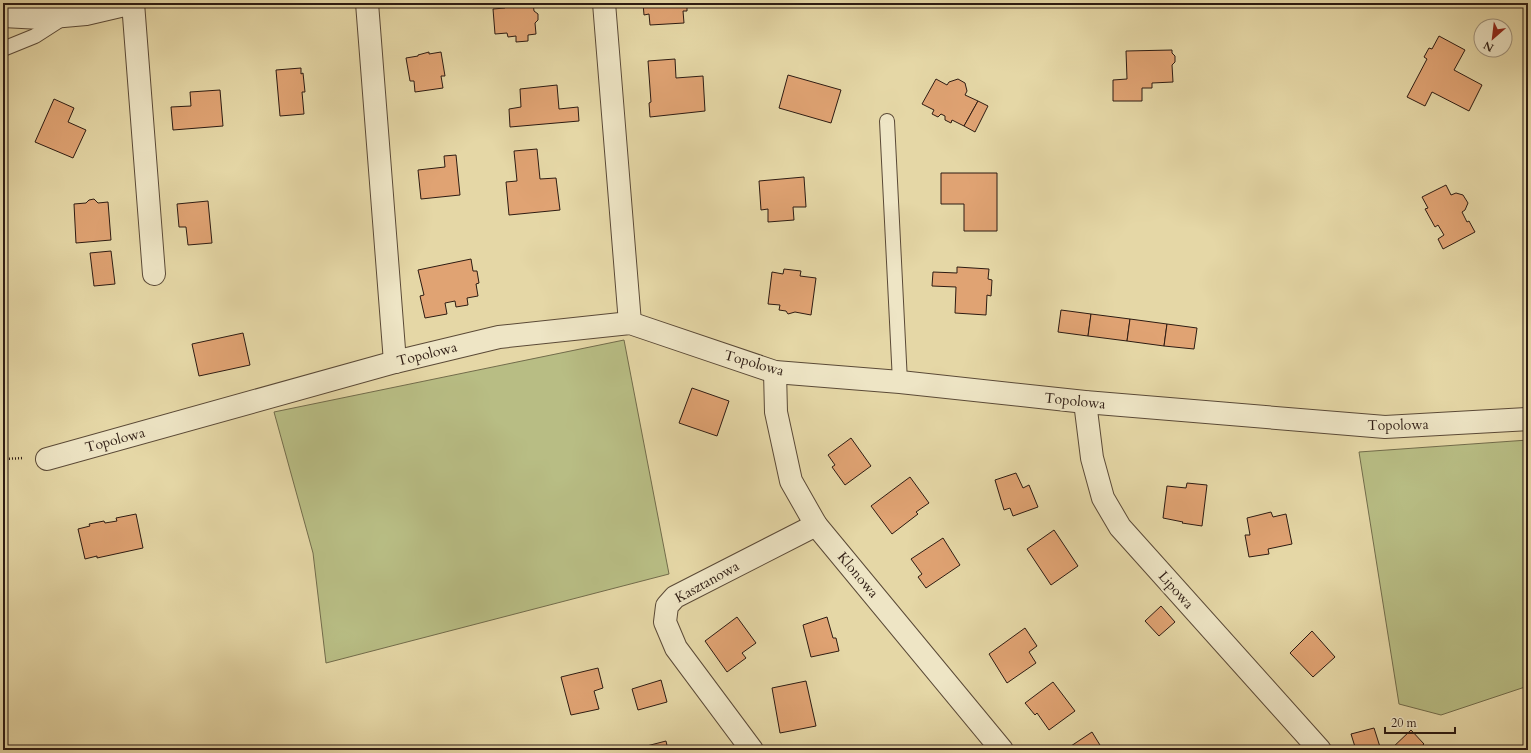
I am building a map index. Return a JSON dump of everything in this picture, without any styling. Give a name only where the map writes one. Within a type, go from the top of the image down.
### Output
[{"type":"street","points":[[3,16],[41,18],[67,16],[86,14],[133,3],[154,274]]},
{"type":"street","points":[[367,3],[395,362]]},
{"type":"street","points":[[604,3],[630,323]]},
{"type":"street","name":"Topolowa","points":[[47,459],[395,362],[499,337],[630,323],[775,372],[900,382],[1085,402],[1385,427],[1528,419]]},
{"type":"street","name":"Klonowa","points":[[775,372],[776,412],[791,481],[816,525],[1002,750]]},
{"type":"street","name":"Lipowa","points":[[1085,402],[1092,458],[1103,498],[1120,528],[1320,750]]},
{"type":"street","name":"Kasztanowa","points":[[752,750],[676,648],[665,622],[667,606],[675,597],[816,525]]},
{"type":"lane","points":[[3,49],[35,36],[67,16]]},
{"type":"lane","points":[[887,121],[900,382]]},
{"type":"green space","points":[[624,340],[669,574],[326,663],[313,553],[274,412]]},
{"type":"green space","points":[[1528,440],[1528,686],[1441,715],[1399,704],[1359,452]]},
{"type":"building","points":[[504,3],[533,3],[534,11],[538,14],[538,20],[535,23],[536,34],[528,35],[528,41],[516,42],[516,36],[508,37],[507,33],[495,34],[493,9],[505,8]]},
{"type":"building","points":[[643,3],[687,3],[687,11],[683,11],[684,23],[650,25],[649,14],[644,15]]},
{"type":"building","points":[[1439,36],[1465,50],[1454,70],[1482,85],[1469,111],[1432,92],[1425,106],[1407,97],[1427,59],[1424,57],[1429,48],[1432,49]]},
{"type":"building","points":[[1172,50],[1172,53],[1175,56],[1175,62],[1172,65],[1173,82],[1152,83],[1152,88],[1142,88],[1142,101],[1113,101],[1113,80],[1127,79],[1126,51]]},
{"type":"building","points":[[429,52],[429,54],[441,52],[445,76],[441,76],[443,88],[415,92],[414,81],[410,81],[406,58]]},
{"type":"building","points":[[675,59],[676,78],[703,76],[705,111],[650,117],[649,103],[651,102],[648,61]]},
{"type":"building","points":[[301,68],[305,92],[302,92],[304,114],[280,116],[276,70]]},
{"type":"building","points":[[788,75],[841,90],[831,123],[779,108]]},
{"type":"building","points":[[936,79],[947,85],[949,82],[958,79],[965,83],[967,91],[965,95],[978,101],[964,126],[952,120],[951,123],[945,120],[945,116],[941,114],[938,117],[932,114],[934,110],[922,104]]},
{"type":"building","points":[[557,85],[559,109],[578,107],[579,121],[510,127],[509,109],[521,107],[520,89]]},
{"type":"building","points":[[220,90],[223,126],[173,130],[171,107],[191,106],[190,92]]},
{"type":"building","points":[[54,99],[74,108],[68,122],[86,130],[73,158],[35,142]]},
{"type":"building","points":[[978,101],[988,106],[975,132],[964,126]]},
{"type":"building","points":[[537,149],[540,179],[556,178],[560,210],[509,215],[506,182],[517,181],[514,151]]},
{"type":"building","points":[[456,155],[460,195],[421,199],[418,170],[445,167],[444,156]]},
{"type":"building","points":[[941,173],[997,173],[997,231],[964,231],[964,204],[941,204]]},
{"type":"building","points":[[804,177],[806,207],[793,207],[794,220],[768,222],[768,209],[761,210],[759,181]]},
{"type":"building","points":[[1446,185],[1451,195],[1456,193],[1463,195],[1468,203],[1465,210],[1462,212],[1467,222],[1469,221],[1475,232],[1443,249],[1438,239],[1444,235],[1438,225],[1435,227],[1425,209],[1428,208],[1422,197]]},
{"type":"building","points":[[94,199],[98,203],[108,202],[111,240],[76,243],[74,204],[86,203],[89,200]]},
{"type":"building","points":[[208,201],[212,243],[188,245],[186,227],[179,227],[177,204]]},
{"type":"building","points":[[111,251],[115,284],[94,286],[90,253]]},
{"type":"building","points":[[471,259],[473,271],[477,271],[479,283],[476,284],[478,296],[467,298],[468,305],[456,307],[455,301],[445,303],[447,314],[425,318],[420,296],[424,295],[418,270]]},
{"type":"building","points":[[957,267],[989,269],[988,279],[992,280],[991,296],[987,295],[986,315],[955,313],[956,287],[932,286],[933,272],[957,273]]},
{"type":"building","points":[[784,269],[801,271],[800,276],[816,278],[811,315],[795,312],[788,314],[786,311],[779,310],[780,305],[768,304],[772,272],[783,274]]},
{"type":"building","points":[[1061,310],[1091,314],[1088,336],[1058,332]]},
{"type":"building","points":[[1091,314],[1130,319],[1127,341],[1088,336]]},
{"type":"building","points":[[1130,319],[1167,324],[1164,346],[1127,341]]},
{"type":"building","points":[[1167,324],[1197,328],[1194,349],[1164,346]]},
{"type":"building","points":[[243,333],[250,365],[199,376],[192,344]]},
{"type":"building","points":[[692,388],[729,401],[717,436],[679,423]]},
{"type":"building","points":[[851,438],[871,466],[845,485],[832,467],[835,465],[828,455]]},
{"type":"building","points":[[1016,473],[1023,488],[1029,485],[1038,507],[1013,516],[1010,508],[1004,510],[995,480]]},
{"type":"building","points":[[910,477],[929,503],[916,512],[918,514],[892,534],[871,506]]},
{"type":"building","points":[[1187,483],[1207,485],[1202,526],[1163,518],[1167,486],[1186,488]]},
{"type":"building","points":[[1271,512],[1273,517],[1286,514],[1292,544],[1268,549],[1269,554],[1249,557],[1245,535],[1250,535],[1247,518]]},
{"type":"building","points":[[136,514],[143,548],[97,558],[97,556],[85,559],[78,529],[90,526],[89,524],[104,521],[105,523],[117,521],[116,518]]},
{"type":"building","points":[[1054,530],[1078,566],[1051,585],[1027,549]]},
{"type":"building","points":[[943,538],[960,565],[926,588],[918,577],[922,574],[911,559]]},
{"type":"building","points":[[1161,606],[1175,622],[1159,636],[1145,621]]},
{"type":"building","points":[[737,617],[756,643],[742,653],[746,658],[727,672],[705,641]]},
{"type":"building","points":[[827,617],[833,638],[836,638],[839,651],[811,657],[803,625]]},
{"type":"building","points":[[1025,628],[1037,646],[1029,652],[1036,663],[1007,683],[989,654]]},
{"type":"building","points":[[1312,631],[1335,657],[1313,677],[1290,653]]},
{"type":"building","points":[[598,668],[603,688],[594,691],[599,709],[571,715],[561,677]]},
{"type":"building","points":[[661,680],[667,702],[638,710],[632,689]]},
{"type":"building","points":[[806,681],[816,726],[780,733],[772,688]]},
{"type":"building","points":[[1053,682],[1075,711],[1049,730],[1037,713],[1035,715],[1025,703]]},
{"type":"building","points":[[1374,728],[1381,750],[1356,750],[1351,734]]},
{"type":"building","points":[[1411,730],[1424,744],[1417,750],[1390,750]]},
{"type":"building","points":[[1092,732],[1103,750],[1065,750]]},
{"type":"building","points":[[666,741],[668,750],[635,750],[635,749]]},
{"type":"building","points":[[844,746],[845,750],[825,750]]}]
